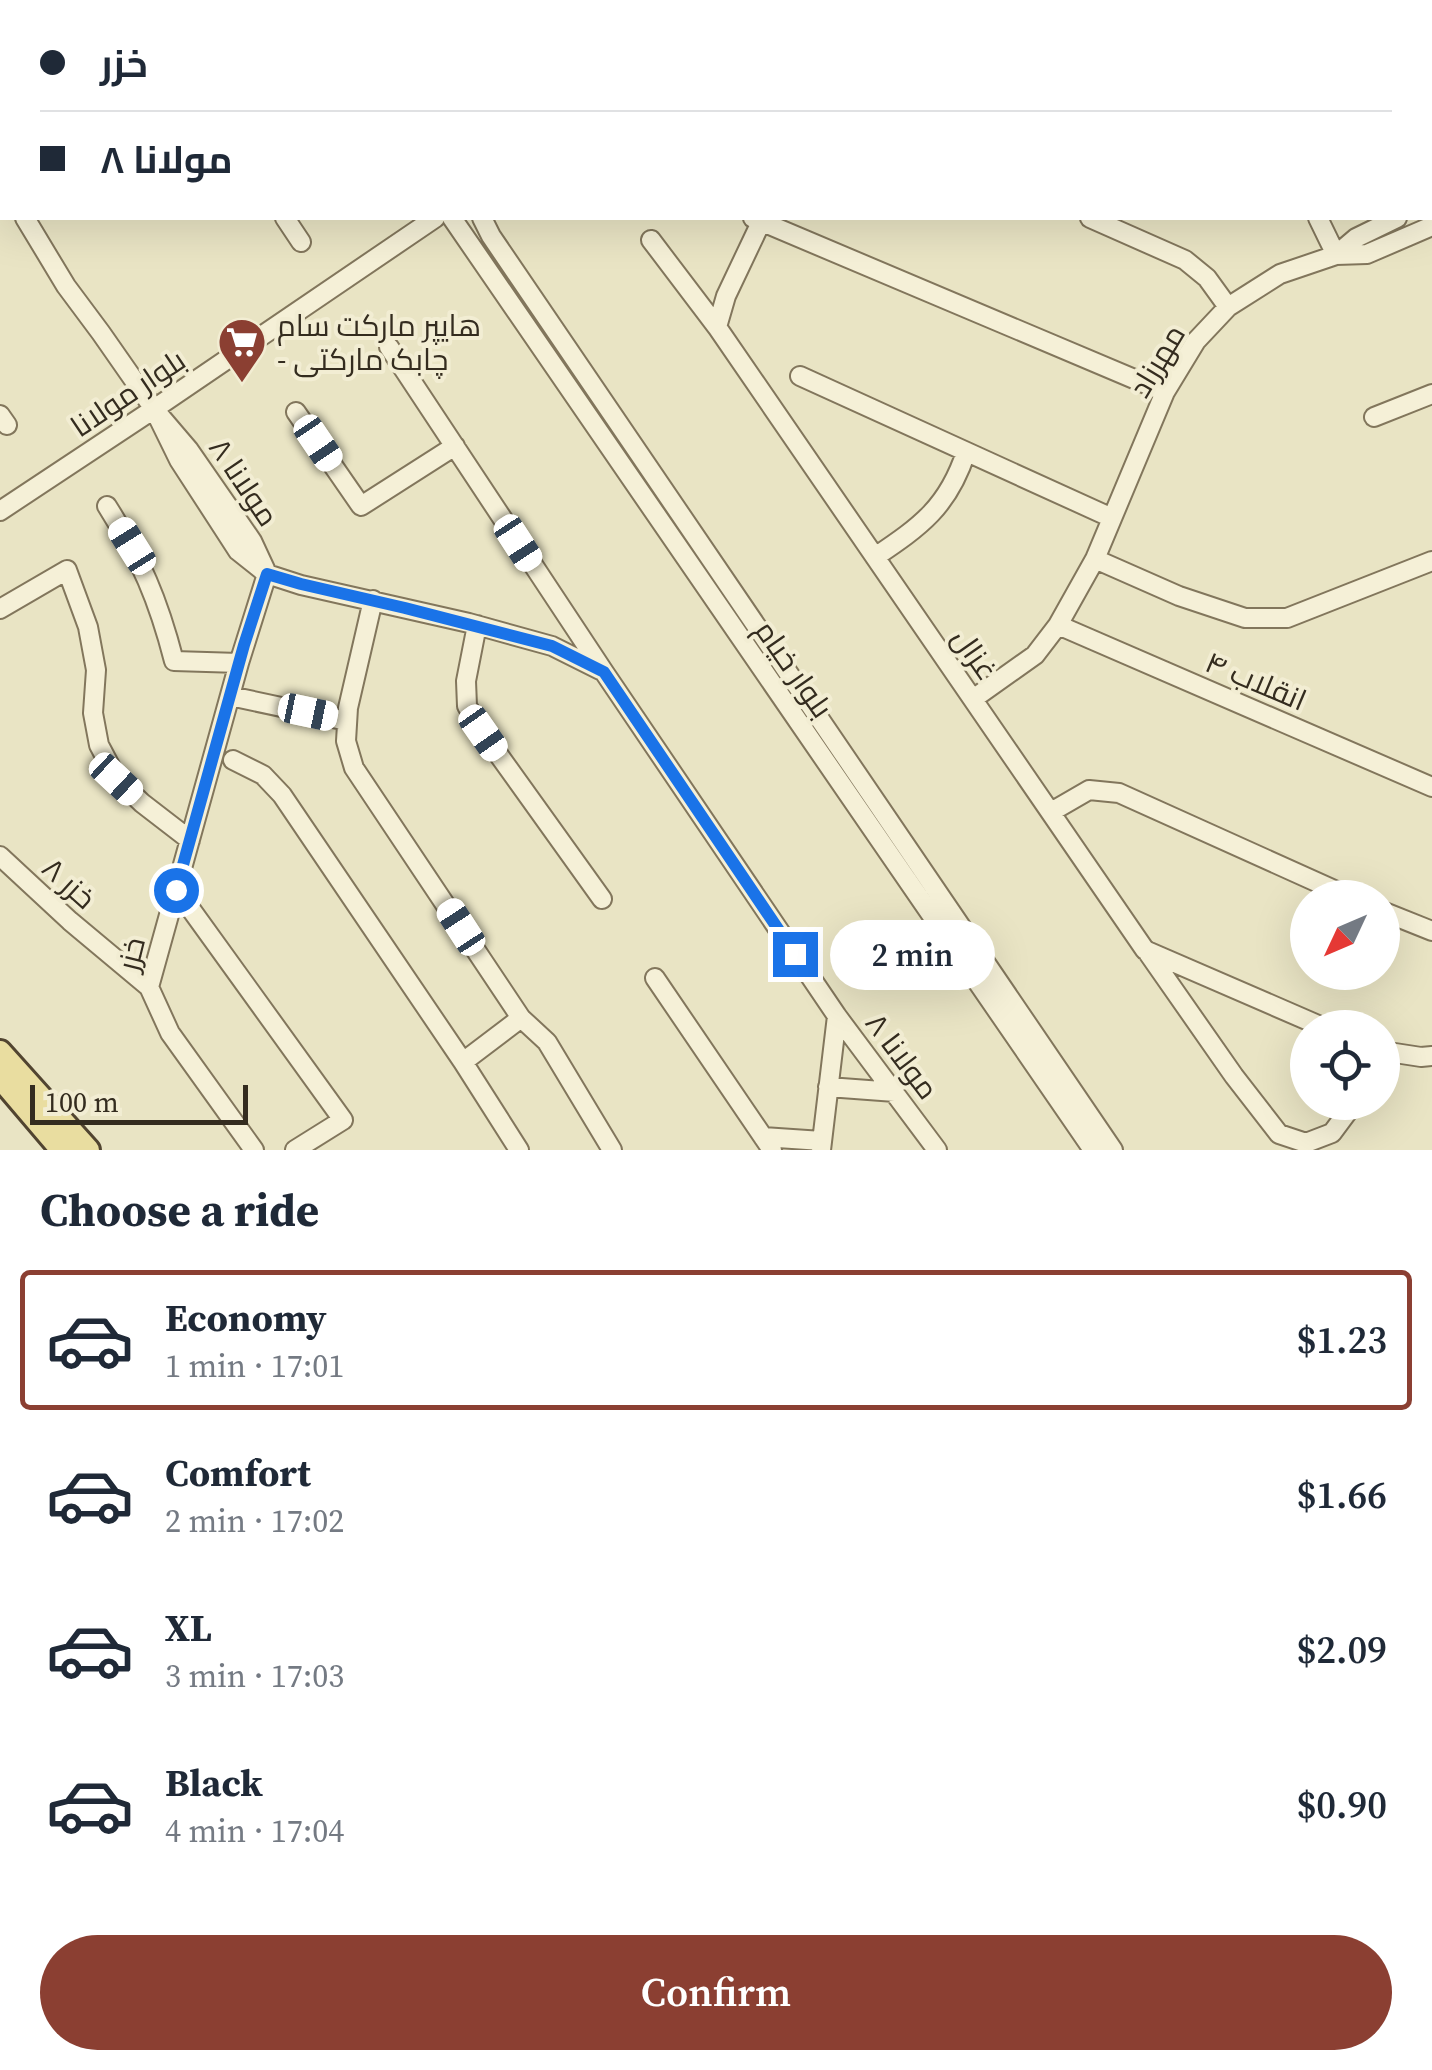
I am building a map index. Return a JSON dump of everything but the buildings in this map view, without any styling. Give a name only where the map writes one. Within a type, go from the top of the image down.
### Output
[{"type":"main road","points":[[0,1052],[88,1150]]},
{"type":"main road","points":[[0,1077],[50,1146]]},
{"type":"street","name":"مولانا ۸","points":[[25,220],[66,286],[154,409],[190,450],[252,541],[267,574]]},
{"type":"street","points":[[285,220],[301,242]]},
{"type":"street","name":"بلوار مولانا","points":[[0,511],[432,220]]},
{"type":"street","name":"بلوار خیام","points":[[453,220],[1093,1150]]},
{"type":"street","name":"بلوار خیام","points":[[483,220],[1113,1150]]},
{"type":"street","points":[[717,327],[759,220]]},
{"type":"street","points":[[761,220],[1165,392]]},
{"type":"street","points":[[1095,220],[1185,260],[1207,278],[1228,307]]},
{"type":"street","points":[[1319,220],[1336,255]]},
{"type":"street","points":[[1336,255],[1356,238],[1393,220]]},
{"type":"street","points":[[1336,255],[1367,254],[1432,226]]},
{"type":"street","name":"غزال","points":[[651,240],[717,327],[1146,950],[1279,1134],[1306,1143],[1332,1133],[1343,1120]]},
{"type":"street","name":"مهرزاد","points":[[972,699],[1035,656],[1058,625],[1095,559],[1165,392],[1196,342],[1228,307],[1280,274],[1336,255]]},
{"type":"street","name":"مولانا ۸","points":[[389,347],[837,1016],[937,1150]]},
{"type":"street","points":[[800,376],[1112,518]]},
{"type":"street","points":[[1374,418],[1432,394]]},
{"type":"street","points":[[296,412],[361,506],[455,446]]},
{"type":"street","points":[[874,557],[938,508],[958,477],[966,452]]},
{"type":"street","points":[[106,506],[149,581],[174,661],[239,663]]},
{"type":"street","points":[[1095,559],[1179,596],[1245,618],[1287,618],[1432,562]]},
{"type":"street","points":[[0,610],[67,570],[88,627],[96,670],[92,713],[99,746],[116,779],[190,840]]},
{"type":"street","points":[[267,574],[552,646],[604,672]]},
{"type":"street","name":"خزر","points":[[254,1150],[170,1034],[149,987],[267,574]]},
{"type":"street","points":[[373,600],[347,721],[346,741],[354,768],[521,1018],[547,1042],[612,1150]]},
{"type":"street","points":[[477,625],[466,680],[467,706],[602,900]]},
{"type":"street","name":"انقلاب ۴","points":[[1058,625],[1432,787]]},
{"type":"street","points":[[230,696],[347,721]]},
{"type":"street","points":[[233,760],[271,782],[519,1150]]},
{"type":"street","points":[[1051,812],[1089,790],[1119,793],[1312,880]]},
{"type":"street","name":"خزر ۸","points":[[0,856],[149,987]]},
{"type":"street","points":[[176,890],[343,1120],[295,1150]]},
{"type":"street","points":[[1400,919],[1432,932]]},
{"type":"street","points":[[1146,950],[1290,1013]]},
{"type":"street","points":[[654,978],[768,1144],[822,1145],[837,1016]]},
{"type":"street","points":[[463,1062],[521,1018]]},
{"type":"street","points":[[1400,1054],[1432,1056]]},
{"type":"street","points":[[828,1087],[895,1092]]},
{"type":"place","name":"هایپر مارکت سام - چابک مارکتی","points":[[242,384]]},
{"type":"route","points":[[176,890],[267,574],[552,646],[604,672],[795,954]]}]
